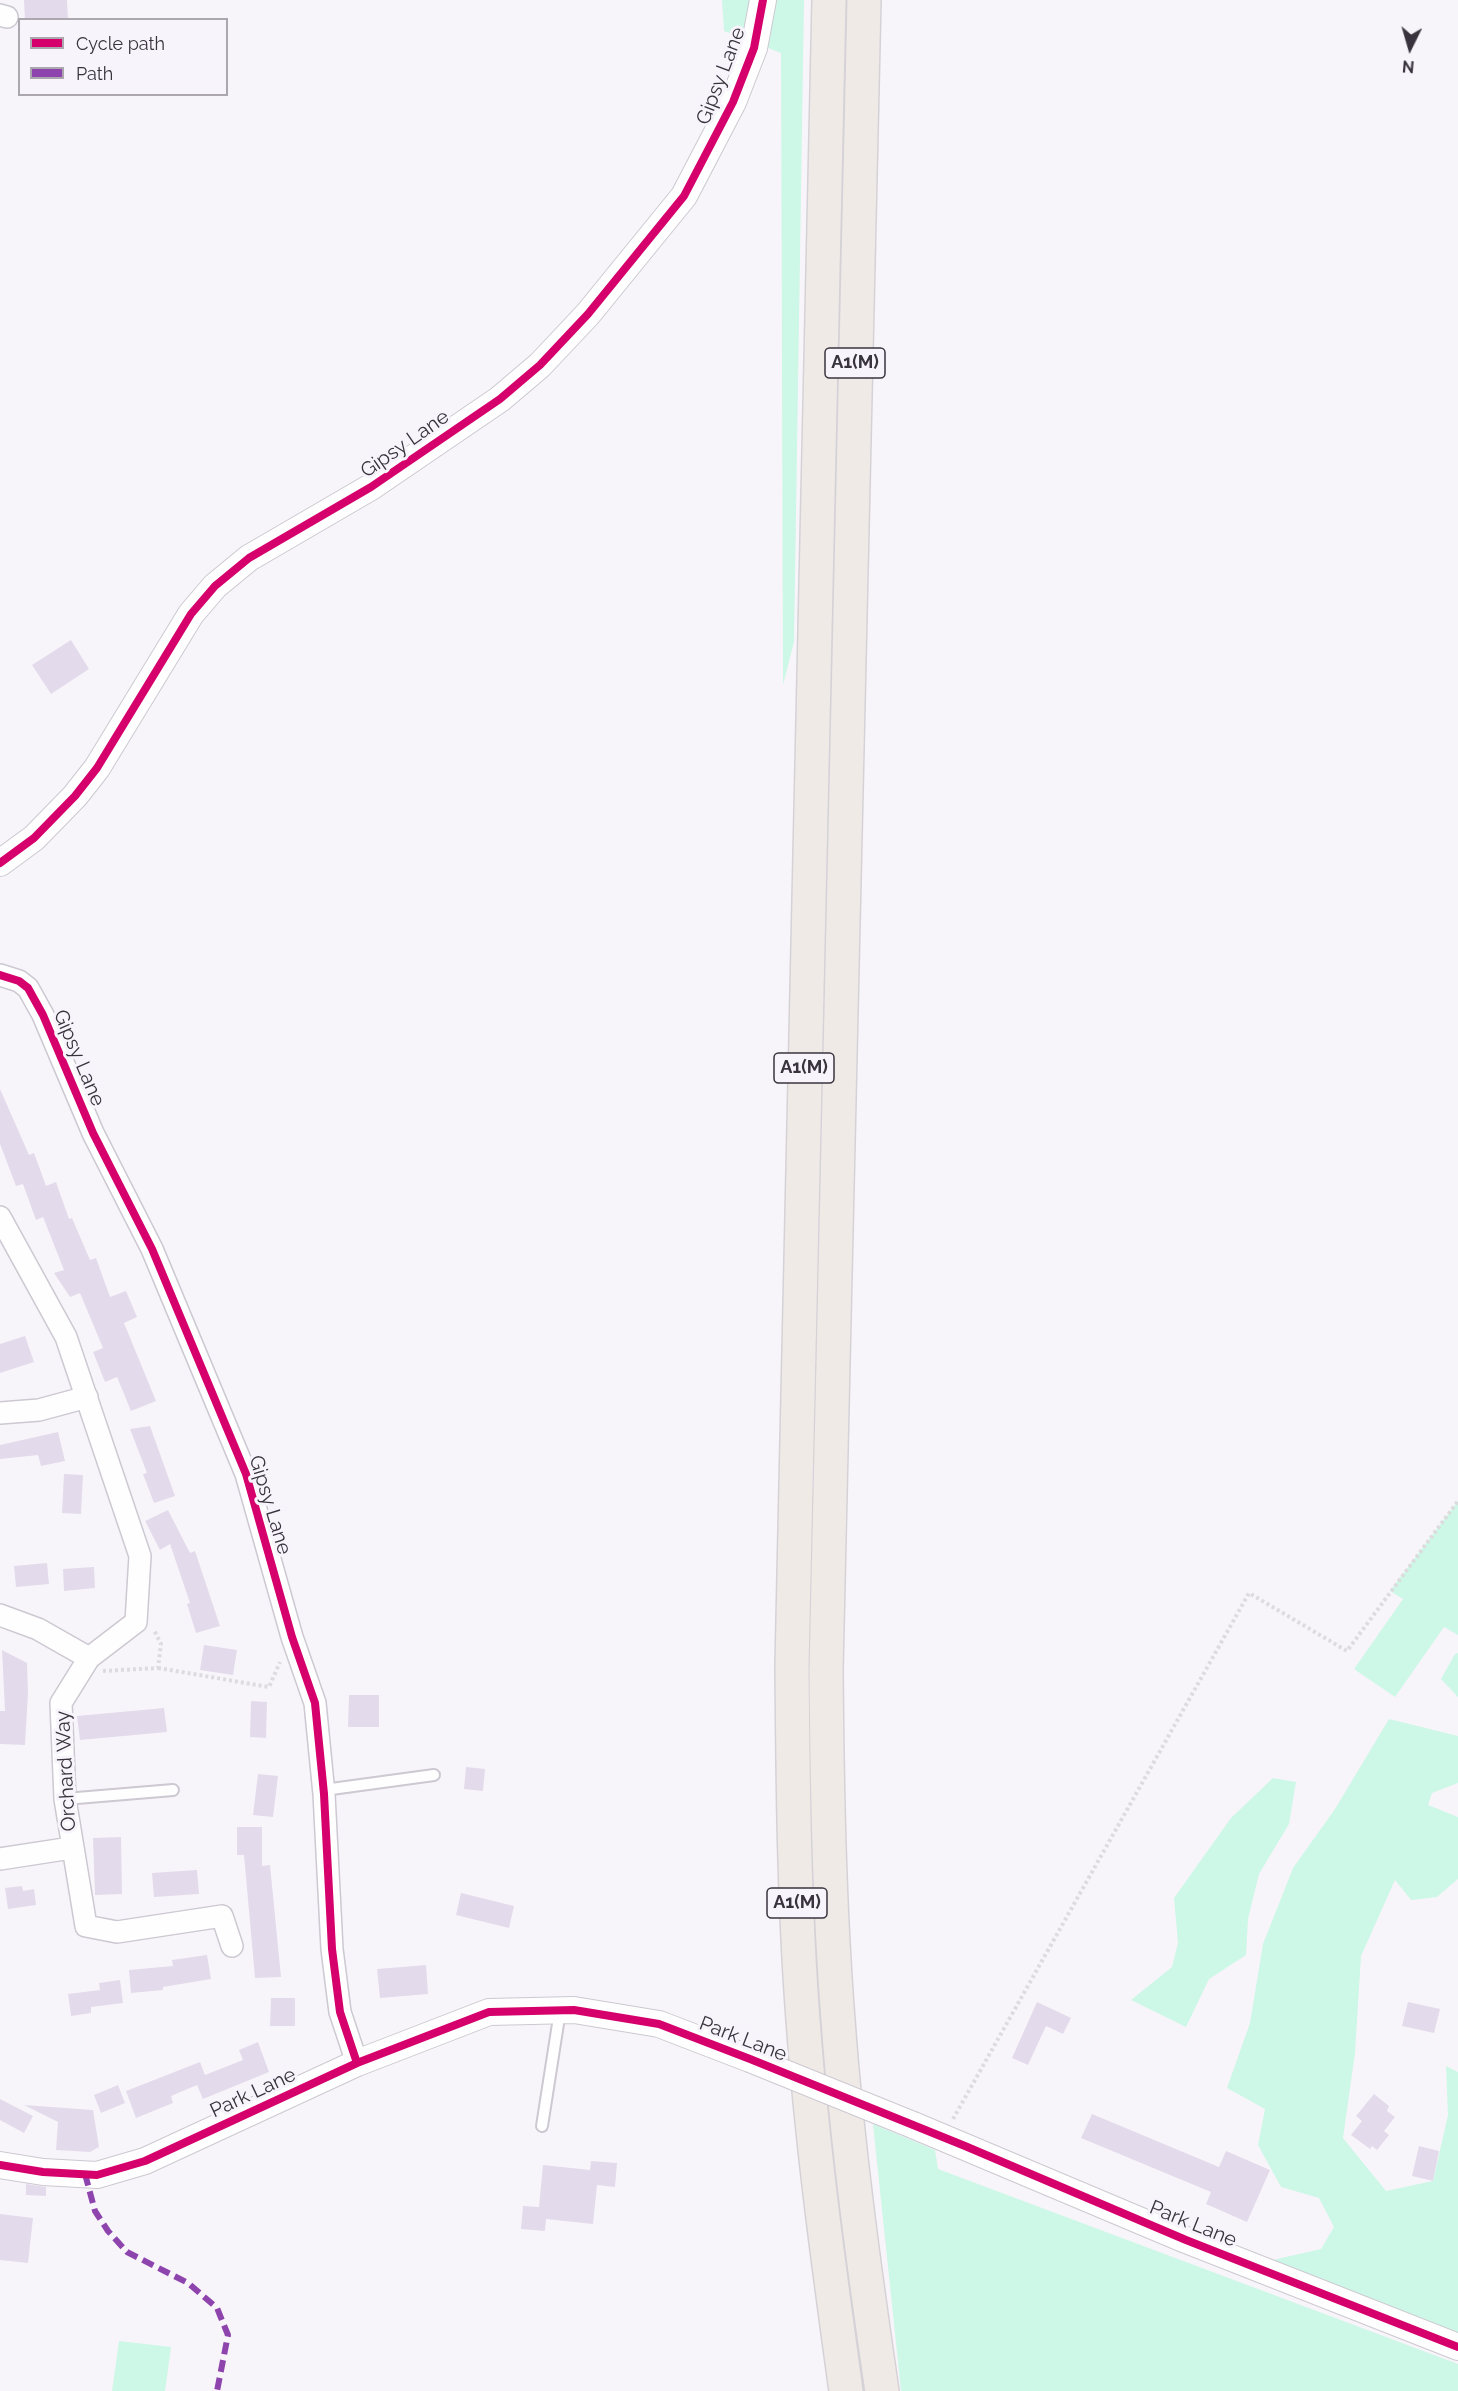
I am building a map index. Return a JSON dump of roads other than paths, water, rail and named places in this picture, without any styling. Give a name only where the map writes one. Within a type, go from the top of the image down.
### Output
[{"type":"highway","name":"A1(M)","points":[[829,0],[792,1665],[793,1794],[803,2020],[816,2151],[846,2391]]},
{"type":"highway","name":"A1(M)","points":[[864,0],[826,1670],[827,1796],[838,2022],[850,2151],[882,2391]]},
{"type":"street","name":"Gipsy Lane","points":[[0,863],[34,838],[75,796],[97,768],[191,614],[215,586],[249,558],[371,487],[500,399],[540,365],[588,314],[684,196],[737,91],[754,48],[763,0]]},
{"type":"street","name":"Gipsy Lane","points":[[0,975],[19,981],[34,998],[93,1133],[152,1249],[246,1474],[292,1637],[315,1703],[324,1791],[332,1948],[340,2012],[357,2063]]},
{"type":"street","name":"Orchard Way","points":[[0,1217],[66,1337],[140,1556],[136,1622],[88,1658],[62,1703],[65,1799],[71,1848],[86,1926],[117,1932],[222,1916],[232,1946]]},
{"type":"street","points":[[0,1413],[39,1410],[87,1397]]},
{"type":"street","points":[[0,1615],[38,1629],[88,1658]]},
{"type":"street","points":[[0,1859],[71,1848]]},
{"type":"street","name":"Park Lane","points":[[0,2165],[43,2172],[98,2175],[145,2161],[357,2063],[489,2012],[574,2010],[659,2024],[913,2125],[1186,2240],[1458,2347]]},
{"type":"lane","points":[[324,1791],[434,1775]]},
{"type":"lane","points":[[65,1799],[173,1790]]},
{"type":"lane","points":[[542,2126],[560,2010]]}]
